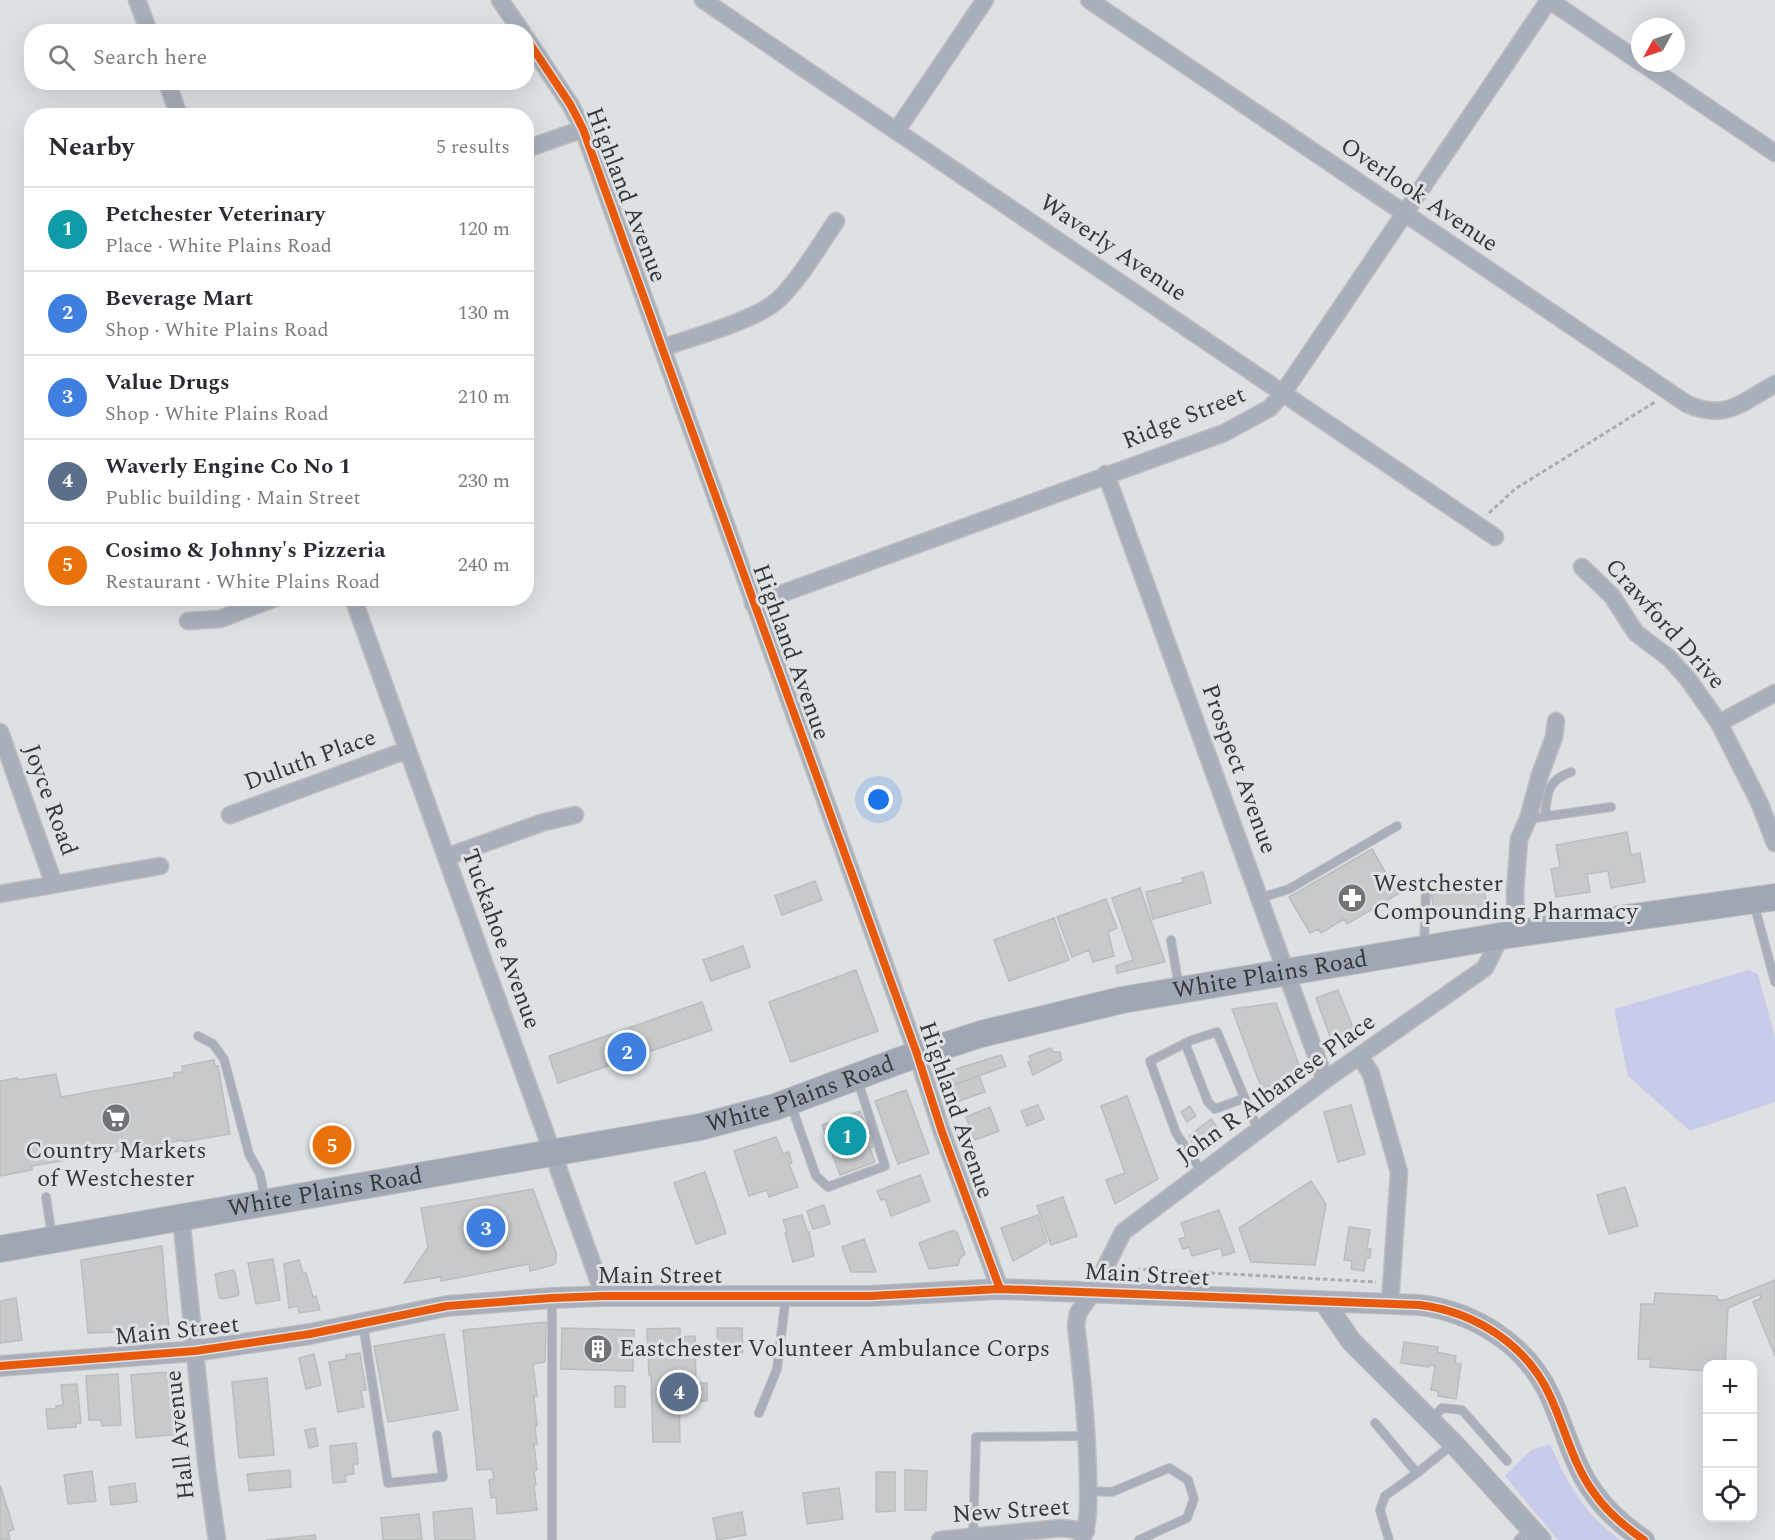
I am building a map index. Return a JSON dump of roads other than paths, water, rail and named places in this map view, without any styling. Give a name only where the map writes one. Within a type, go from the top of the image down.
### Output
[{"type":"main road","name":"White Plains Road","points":[[0,1249],[737,1119],[790,1102],[917,1054],[981,1034],[1075,1011],[1179,990],[1508,935],[1764,899]]},
{"type":"street","points":[[137,0],[146,24]]},
{"type":"street","points":[[500,0],[516,24]]},
{"type":"street","name":"Waverly Avenue","points":[[704,0],[1495,537]]},
{"type":"street","points":[[897,130],[985,0]]},
{"type":"street","name":"Overlook Avenue","points":[[1089,0],[1670,393],[1699,409],[1711,412],[1729,410],[1775,384]]},
{"type":"street","points":[[1549,0],[1631,55]]},
{"type":"street","name":"Ridge Street","points":[[753,604],[1224,433],[1270,408],[1283,393],[1405,215],[1549,0]]},
{"type":"street","name":"Highland Avenue","points":[[534,50],[570,104],[583,129],[1000,1289]]},
{"type":"street","points":[[1656,72],[1775,153]]},
{"type":"street","points":[[170,90],[176,108]]},
{"type":"street","points":[[534,146],[583,129]]},
{"type":"street","points":[[662,348],[752,316],[777,301],[788,290],[836,221]]},
{"type":"street","name":"Prospect Avenue","points":[[1106,474],[1325,1080]]},
{"type":"street","name":"Crawford Drive","points":[[1582,567],[1612,596],[1636,633],[1669,658],[1688,679],[1719,723],[1759,802],[1775,843]]},
{"type":"street","points":[[188,621],[220,619],[254,606]]},
{"type":"street","name":"Tuckahoe Avenue","points":[[356,606],[604,1296]]},
{"type":"street","points":[[1719,723],[1775,693]]},
{"type":"street","points":[[1508,935],[1515,892],[1519,839],[1528,819],[1540,774],[1554,737],[1556,721]]},
{"type":"street","name":"Joyce Road","points":[[0,732],[54,884]]},
{"type":"street","name":"Duluth Place","points":[[230,815],[407,750]]},
{"type":"street","points":[[446,857],[544,822],[574,814]]},
{"type":"street","points":[[0,894],[160,866]]},
{"type":"street","name":"John R Albanese Place","points":[[1084,1536],[1088,1491],[1087,1436],[1076,1325],[1078,1314],[1093,1292],[1123,1232],[1325,1080],[1485,968],[1508,935]]},
{"type":"street","points":[[1360,1056],[1371,1074],[1399,1172],[1390,1303]]},
{"type":"street","name":"Hall Avenue","points":[[181,1216],[217,1540]]},
{"type":"street","name":"Main Street","points":[[0,1366],[195,1351],[310,1334],[447,1306],[552,1298],[881,1296],[1000,1289],[1426,1306],[1470,1319],[1491,1330],[1518,1352],[1535,1370],[1549,1395],[1580,1468],[1593,1492],[1623,1525],[1644,1540]]},
{"type":"street","points":[[1325,1303],[1352,1341],[1454,1444],[1530,1537]]},
{"type":"street","name":"New Street","points":[[940,1540],[1061,1528],[1084,1536]]},
{"type":"lane","points":[[1545,817],[1548,789],[1560,776],[1571,772]]},
{"type":"lane","points":[[1528,819],[1611,807]]},
{"type":"lane","points":[[1260,898],[1289,889],[1396,826]]},
{"type":"lane","points":[[1424,950],[1426,888]]},
{"type":"lane","points":[[1764,899],[1775,982]]},
{"type":"lane","points":[[1171,940],[1179,990]]},
{"type":"lane","points":[[1202,1172],[1176,1133],[1150,1061],[1185,1043],[1217,1032],[1258,1130]]},
{"type":"lane","points":[[198,1036],[213,1044],[224,1059],[249,1154],[260,1174],[265,1202]]},
{"type":"lane","points":[[1185,1043],[1208,1102],[1215,1109],[1245,1098]]},
{"type":"lane","points":[[790,1102],[816,1176],[828,1187],[885,1166],[857,1077]]},
{"type":"lane","points":[[46,1197],[52,1240]]},
{"type":"lane","points":[[759,1413],[777,1370],[786,1296]]},
{"type":"lane","points":[[552,1298],[552,1540]]},
{"type":"lane","points":[[363,1323],[388,1483],[443,1477],[437,1435]]},
{"type":"lane","points":[[1430,1420],[1442,1408],[1462,1410],[1507,1461]]},
{"type":"lane","points":[[1375,1423],[1417,1473]]},
{"type":"lane","points":[[973,1537],[976,1437],[1087,1436]]},
{"type":"lane","points":[[1389,1540],[1380,1510],[1385,1496],[1454,1444]]},
{"type":"lane","points":[[1088,1491],[1112,1492],[1169,1468],[1188,1480],[1194,1499],[1187,1518],[1139,1540]]},
{"type":"place","name":"Westchester Compounding Pharmacy","points":[[1352,898]]},
{"type":"place","name":"Beverage Mart","points":[[627,1052]]},
{"type":"place","name":"Country Markets of Westchester","points":[[116,1118]]},
{"type":"place","name":"Petchester Veterinary","points":[[847,1136]]},
{"type":"place","name":"Cosimo & Johnny's Pizzeria","points":[[332,1145]]},
{"type":"place","name":"Value Drugs","points":[[486,1228]]},
{"type":"place","name":"Eastchester Volunteer Ambulance Corps","points":[[598,1349]]},
{"type":"place","name":"Waverly Engine Co No 1","points":[[679,1392]]}]
